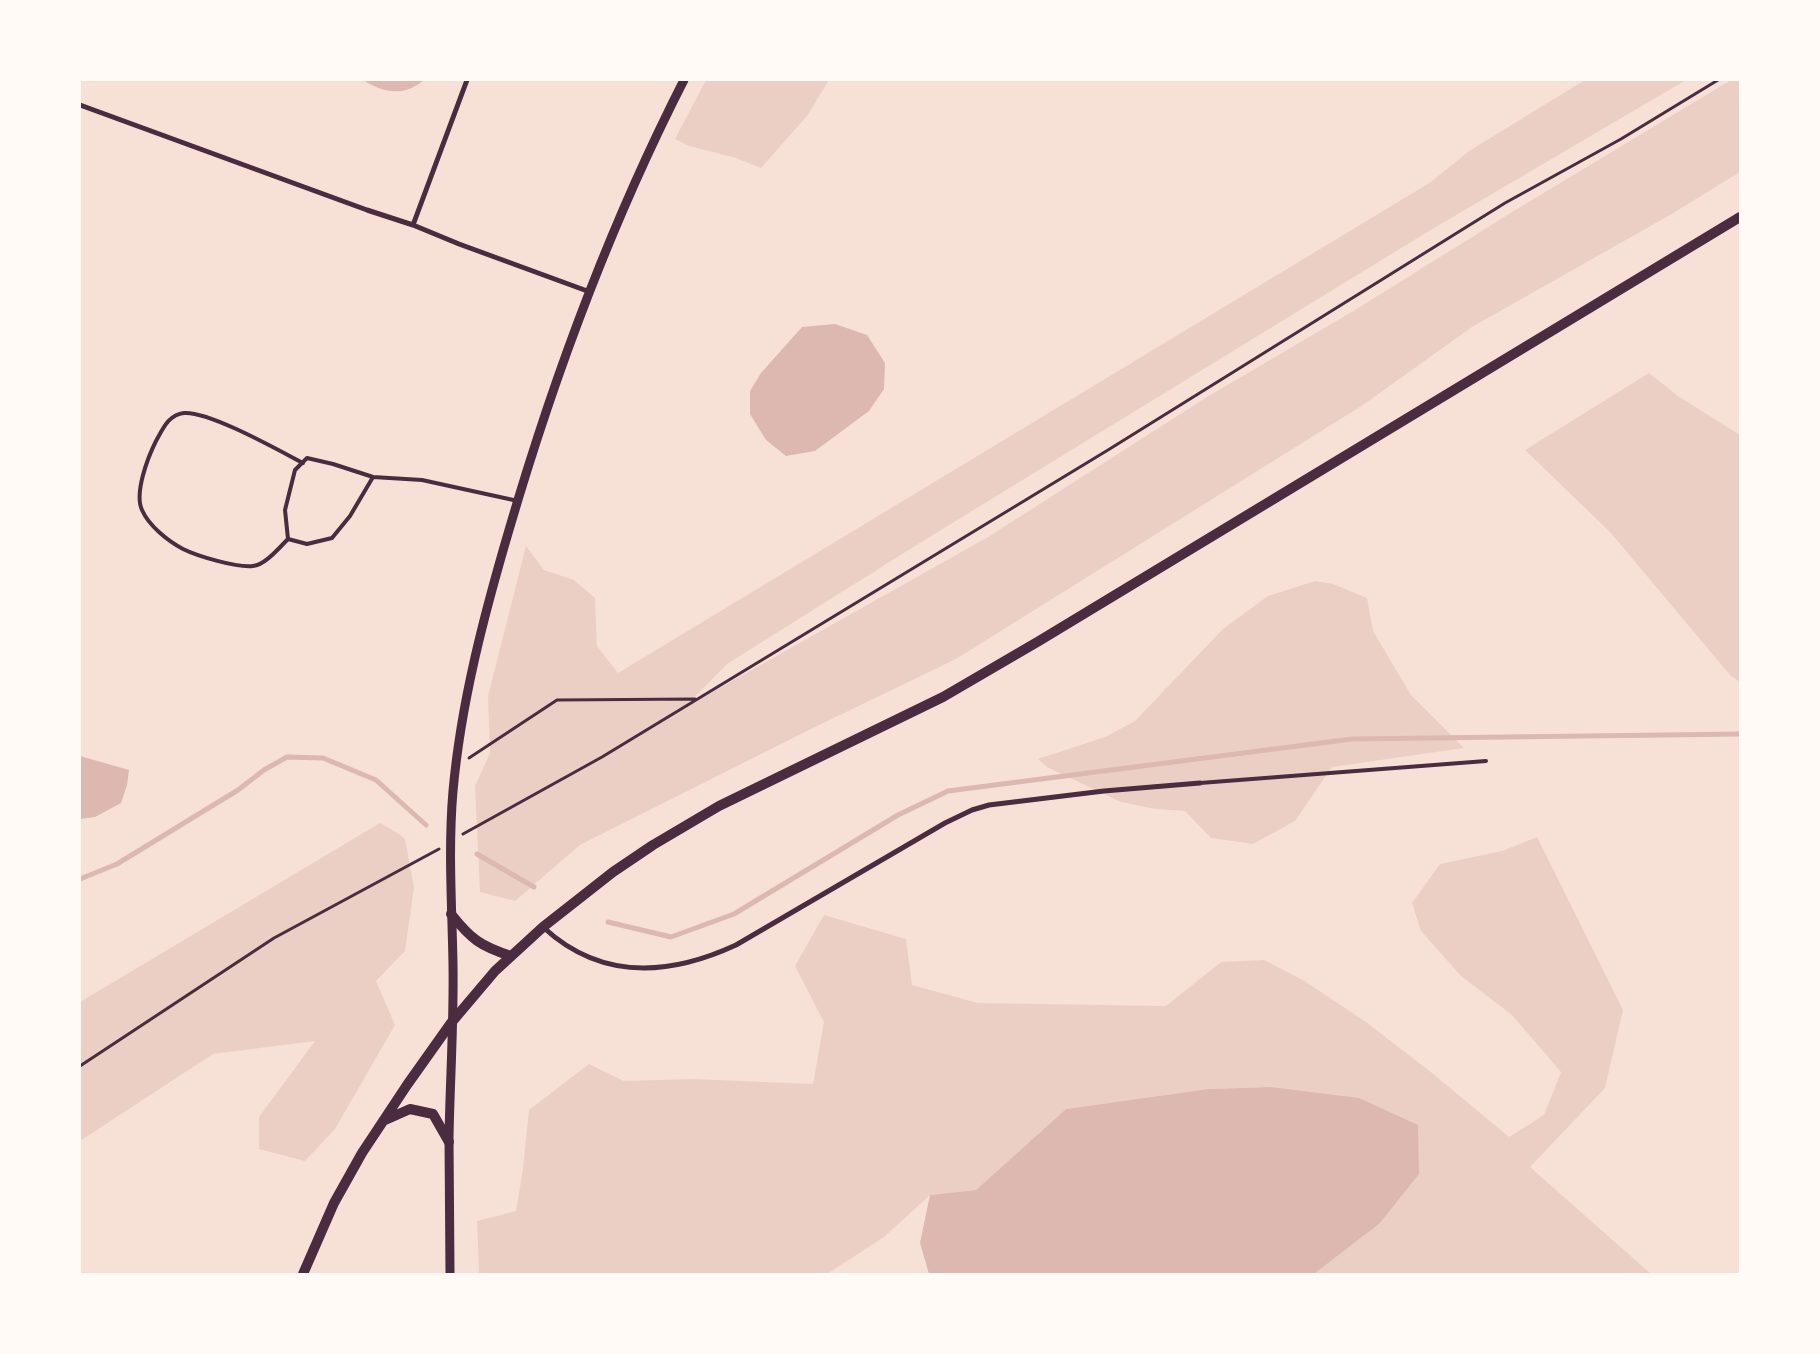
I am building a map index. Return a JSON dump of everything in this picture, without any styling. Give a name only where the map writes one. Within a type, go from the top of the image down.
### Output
[{"type":"main road","points":[[303,1274],[334,1203],[362,1153],[452,1023],[495,971],[544,927],[613,872],[653,845],[719,806],[943,696],[1007,660],[1740,217]]},
{"type":"main road","points":[[451,914],[467,934],[488,948],[511,956]]},
{"type":"main road","points":[[382,1122],[410,1108],[433,1114],[449,1142]]},
{"type":"street","points":[[413,224],[467,80]]},
{"type":"street","points":[[450,1274],[449,1142],[453,966],[450,839],[463,719],[483,623],[547,409],[590,292],[642,166],[684,80]]},
{"type":"street","points":[[80,105],[367,210],[413,224],[458,244],[590,292]]},
{"type":"street","points":[[544,927],[565,945],[616,966],[652,969],[681,965],[710,957],[736,945],[902,847],[972,810],[989,804],[1200,783]]},
{"type":"lane","points":[[288,539],[270,557],[254,566],[226,564],[184,549],[156,529],[142,509],[140,487],[148,456],[168,420],[184,413],[205,417],[233,428],[303,463]]},
{"type":"lane","points":[[288,539],[284,510],[294,470],[307,458],[373,477],[422,480],[518,501]]},
{"type":"lane","points":[[288,539],[306,544],[332,538],[350,516],[373,477]]},
{"type":"lane","points":[[1200,783],[1486,761]]},
{"type":"path","points":[[483,823],[602,757],[1108,450],[1505,202],[1621,140],[1718,80]]},
{"type":"path","points":[[457,764],[557,700],[695,699]]},
{"type":"path","points":[[80,1066],[274,938],[424,857]]},
{"type":"shaded area","points":[[363,80],[424,80],[409,89],[394,91],[378,88]]},
{"type":"shaded area","points":[[706,80],[829,80],[807,116],[761,168],[736,158],[689,146],[675,139]]},
{"type":"shaded area","points":[[1585,80],[1686,80],[1429,231],[923,541],[727,664],[684,708],[988,537],[1207,397],[1355,310],[1517,209],[1731,80],[1740,80],[1740,172],[1670,215],[1472,327],[1363,405],[956,659],[809,730],[580,845],[515,901],[480,892],[475,786],[490,753],[488,696],[526,546],[544,570],[574,580],[595,598],[597,646],[618,673],[1431,182],[1469,151]]},
{"type":"shaded area","points":[[835,324],[867,335],[885,363],[884,389],[869,411],[815,451],[786,456],[766,440],[750,414],[750,391],[761,373],[802,327]]},
{"type":"shaded area","points":[[1649,373],[1678,396],[1740,435],[1740,682],[1730,675],[1610,532],[1525,450]]},
{"type":"shaded area","points":[[1315,581],[1333,584],[1367,598],[1373,631],[1411,695],[1464,748],[1332,767],[1295,821],[1253,844],[1211,838],[1185,811],[1155,809],[1121,802],[1047,767],[1038,759],[1105,737],[1135,721],[1223,629],[1268,596]]},
{"type":"shaded area","points":[[80,756],[129,770],[127,785],[121,803],[95,817],[80,819]]},
{"type":"shaded area","points":[[380,823],[405,839],[414,888],[405,951],[376,981],[395,1025],[335,1129],[305,1161],[259,1149],[259,1117],[315,1041],[213,1054],[80,1141],[80,1002]]},
{"type":"shaded area","points":[[1537,837],[1623,1010],[1605,1088],[1530,1167],[1651,1274],[1314,1274],[1379,1224],[1270,1087],[1208,1089],[1066,1109],[976,1190],[930,1195],[884,1237],[827,1274],[479,1274],[477,1221],[516,1211],[523,1169],[529,1110],[589,1064],[624,1081],[693,1079],[813,1084],[824,1022],[795,966],[824,915],[906,939],[912,985],[978,1003],[1166,1006],[1221,962],[1264,960],[1303,980],[1366,1022],[1432,1073],[1509,1137],[1544,1115],[1561,1072],[1512,1015],[1461,976],[1421,931],[1412,903],[1440,864],[1502,851]]},
{"type":"shaded area","points":[[1270,1087],[1359,1098],[1418,1125],[1419,1174],[1379,1224],[1314,1274],[929,1274],[920,1243],[930,1195],[976,1190],[1066,1109],[1208,1089]]},
{"type":"waterway","points":[[608,922],[671,937],[734,914],[898,815],[948,791],[1352,739],[1740,734]]},
{"type":"waterway","points":[[80,879],[117,864],[238,790],[264,770],[287,757],[323,758],[376,780],[426,825]]},
{"type":"waterway","points":[[477,854],[534,887]]}]
